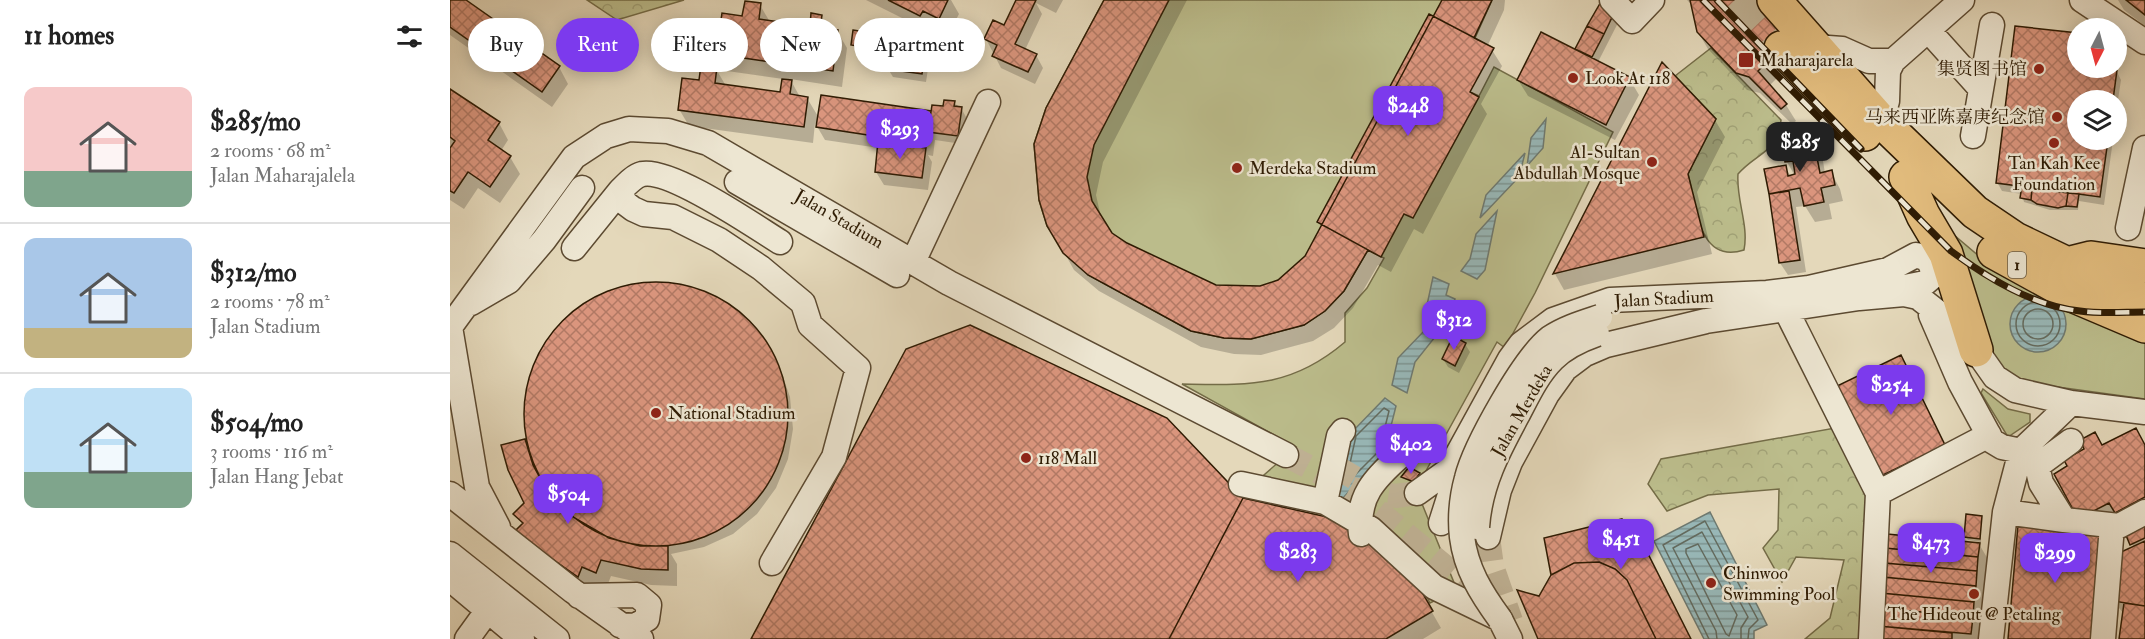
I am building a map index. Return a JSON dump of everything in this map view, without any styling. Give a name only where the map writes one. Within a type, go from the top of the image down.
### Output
[{"type":"highway","name":"1","points":[[1774,0],[1881,121],[1975,212],[2015,239],[2145,301]]},
{"type":"highway","name":"1","points":[[1781,48],[1951,220],[1995,253],[2072,295],[2145,326]]},
{"type":"highway","points":[[1906,177],[1923,215],[1946,254],[1976,350]]},
{"type":"highway","points":[[2064,264],[2091,258],[2145,266]]},
{"type":"street","points":[[1612,0],[1632,21],[1652,0]]},
{"type":"street","points":[[1881,121],[1887,101],[1888,71],[1893,61],[1962,0]]},
{"type":"street","points":[[2082,0],[2145,42]]},
{"type":"street","points":[[1973,136],[1992,25]]},
{"type":"street","points":[[1928,30],[1981,89]]},
{"type":"street","points":[[1815,47],[1842,49],[1869,61],[1893,61]]},
{"type":"street","points":[[905,268],[988,102]]},
{"type":"street","name":"Jalan Stadium","points":[[455,321],[574,157],[606,136],[629,129],[668,131],[708,143],[741,173],[905,268],[1286,455]]},
{"type":"street","points":[[2128,228],[2145,148]]},
{"type":"street","points":[[719,240],[741,173]]},
{"type":"street","points":[[574,248],[620,191],[638,175],[656,175],[669,179],[728,209],[780,243]]},
{"type":"street","points":[[503,536],[477,487],[455,321],[509,281],[544,240],[582,188]]},
{"type":"street","points":[[620,191],[633,209],[644,214],[673,217],[719,240],[760,268],[803,303],[810,325],[858,368],[834,457],[772,563]]},
{"type":"street","points":[[1891,268],[1919,236],[1923,215]]},
{"type":"street","name":"Jalan Stadium","points":[[1417,493],[1449,470],[1510,359],[1521,344],[1553,320],[1610,300],[1705,297],[1809,288],[1858,279],[1891,268],[1909,257],[1923,255],[1931,264],[1932,277],[1925,283],[1859,298],[1706,321],[1606,345],[1585,354],[1564,369],[1547,394],[1510,462],[1493,510],[1488,537]]},
{"type":"street","name":"Jalan Stadium","points":[[1859,298],[1904,294],[1925,301]]},
{"type":"street","name":"Jalan Merdeka","points":[[1604,324],[1705,297]]},
{"type":"street","points":[[1925,301],[1976,350],[2003,384],[2023,393],[2071,403],[2145,412]]},
{"type":"street","points":[[1925,301],[1960,382],[1989,435],[1997,446],[2021,451]]},
{"type":"street","points":[[1786,310],[1878,493],[1871,639]]},
{"type":"street","name":"Jalan Merdeka","points":[[1505,629],[1479,590],[1469,568],[1462,537],[1462,509],[1466,480],[1473,461],[1523,368],[1549,339],[1571,326],[1706,321]]},
{"type":"street","points":[[1991,639],[2005,512],[2021,451],[2071,403]]},
{"type":"street","points":[[1325,501],[1329,460],[1343,431]]},
{"type":"street","points":[[1878,493],[1989,435]]},
{"type":"street","points":[[1441,523],[1466,441]]},
{"type":"street","points":[[2064,520],[2041,483],[2037,466],[2071,441]]},
{"type":"street","points":[[1360,528],[1369,484],[1401,462]]},
{"type":"street","points":[[1241,484],[1325,501],[1360,528],[1371,529],[1434,587],[1505,629]]},
{"type":"street","points":[[450,494],[579,596],[641,639]]},
{"type":"street","points":[[2005,512],[2112,526],[2119,526],[2145,512]]},
{"type":"street","points":[[2103,639],[2112,526]]},
{"type":"street","points":[[450,554],[557,639]]},
{"type":"street","points":[[450,579],[522,639]]},
{"type":"street","points":[[579,596],[638,595],[649,605],[647,619],[635,626],[620,625]]},
{"type":"street","points":[[467,639],[488,610]]},
{"type":"green space","points":[[587,0],[684,0],[624,18],[614,18]]},
{"type":"green space","name":"Merdeka Stadium","points":[[1104,0],[1492,0],[1475,38],[1470,92],[1479,96],[1494,67],[1613,132],[1535,293],[1505,348],[1497,342],[1416,489],[1457,590],[1430,603],[1418,580],[1326,515],[1242,494],[1296,447],[1182,384],[1268,381],[1306,368],[1325,357],[1345,342],[1345,313],[1367,288],[1384,258],[1368,250],[1344,291],[1325,311],[1304,325],[1251,339],[1224,338],[1191,331],[1088,275],[1047,226],[1039,200],[1034,144],[1046,108]]},
{"type":"green space","points":[[1711,48],[1781,120],[1776,139],[1771,146],[1738,174],[1745,231],[1744,250],[1729,252],[1717,249],[1708,241],[1697,216],[1688,174],[1716,119],[1675,76]]},
{"type":"green space","points":[[1941,224],[1980,257],[2145,333],[2145,399],[2028,383],[2012,377],[1995,363]]},
{"type":"green space","points":[[1983,389],[2008,409],[2030,414],[2030,422],[2008,437],[1981,393]]},
{"type":"green space","points":[[1835,428],[1875,507],[1866,639],[1805,639],[1830,618],[1844,560],[1796,557],[1782,582],[1763,548],[1778,530],[1779,489],[1708,495],[1667,511],[1648,484],[1661,459]]},
{"type":"water","points":[[1546,119],[1543,148],[1527,166],[1531,138]]},
{"type":"water","points":[[1525,153],[1519,177],[1480,218],[1486,195]]},
{"type":"water","points":[[1497,211],[1485,270],[1477,279],[1461,271],[1470,259],[1476,234]]},
{"type":"water","points":[[1433,277],[1449,284],[1446,295],[1455,299],[1451,315],[1443,313],[1439,332],[1415,362],[1407,393],[1392,385],[1398,358],[1426,329],[1430,307],[1427,305]]},
{"type":"water","points":[[2033,296],[2043,296],[2058,304],[2064,313],[2066,324],[2064,335],[2058,344],[2043,352],[2033,352],[2022,347],[2015,340],[2010,329],[2010,319],[2015,308],[2022,301]]},
{"type":"water","points":[[1385,398],[1396,406],[1384,454],[1342,499],[1336,496],[1351,433]]},
{"type":"water","name":"Chinwoo Swimming Pool","points":[[1710,512],[1767,625],[1754,631],[1754,639],[1704,639],[1654,541]]},
{"type":"building","points":[[450,0],[466,0],[492,18],[468,18],[468,40],[450,27]]},
{"type":"building","points":[[888,0],[948,0],[939,18],[923,11],[920,16]]},
{"type":"building","points":[[1016,0],[1036,0],[1015,44],[1037,54],[1028,72],[992,56],[997,45],[985,39],[985,37],[993,20],[1004,25]]},
{"type":"building","points":[[1104,0],[1169,0],[1094,145],[1087,177],[1092,201],[1112,233],[1127,243],[1216,285],[1260,286],[1278,280],[1305,256],[1442,0],[1492,0],[1474,38],[1494,48],[1470,92],[1479,97],[1413,218],[1404,214],[1381,257],[1368,250],[1344,291],[1325,311],[1304,325],[1251,339],[1224,338],[1191,331],[1088,275],[1063,253],[1047,226],[1039,200],[1034,144],[1046,108]]},
{"type":"building","points":[[1602,0],[1616,9],[1604,34],[1587,26]]},
{"type":"building","name":"Maharajarela","points":[[1690,0],[1780,0],[1788,41],[1758,71],[1787,104],[1781,109],[1749,77],[1736,73],[1697,32]]},
{"type":"building","points":[[2126,0],[2145,0],[2145,15]]},
{"type":"building","points":[[745,1],[761,3],[760,60],[748,59],[748,18],[721,18],[722,13],[742,16]]},
{"type":"building","points":[[811,13],[822,15],[822,18],[811,18]]},
{"type":"building","points":[[1429,14],[1494,48],[1470,92],[1479,97],[1413,218],[1404,214],[1381,257],[1317,222]]},
{"type":"building","points":[[1587,26],[1604,34],[1592,57],[1575,49]]},
{"type":"building","points":[[2015,26],[2067,32],[2067,78],[2116,78],[2114,90],[2067,90],[2067,150],[2107,150],[2100,197],[1996,183]]},
{"type":"building","points":[[853,30],[854,30],[854,46],[851,45]]},
{"type":"building","name":"Look At 118","points":[[1541,32],[1630,77],[1606,125],[1517,80]]},
{"type":"building","points":[[544,55],[556,63],[556,72],[542,92],[514,72],[544,72]]},
{"type":"building","name":"Al-Sultan Abdullah Mosque","points":[[1662,62],[1716,119],[1688,174],[1704,237],[1553,274]]},
{"type":"building","points":[[700,72],[716,72],[715,83],[780,92],[782,79],[792,80],[790,94],[808,97],[804,127],[678,110],[682,78],[699,80]]},
{"type":"building","points":[[450,89],[500,122],[488,140],[511,156],[490,187],[468,172],[454,193],[450,191],[450,148],[455,141],[450,137]]},
{"type":"building","points":[[821,95],[931,111],[926,144],[816,127]]},
{"type":"building","points":[[944,100],[955,101],[954,106],[962,107],[958,136],[928,132],[932,105],[943,106]]},
{"type":"building","points":[[1813,137],[1820,173],[1832,170],[1835,185],[1821,188],[1824,202],[1804,206],[1800,188],[1769,194],[1764,169],[1786,165],[1788,176],[1795,174],[1793,161],[1785,162],[1782,143]]},
{"type":"building","points":[[878,141],[926,148],[922,178],[875,172]]},
{"type":"building","points":[[2022,186],[2032,188],[2031,200],[2020,198]]},
{"type":"building","points":[[2032,188],[2068,193],[2066,206],[2058,208],[2037,204],[2031,200]]},
{"type":"building","points":[[1789,191],[1800,260],[1779,263],[1769,194]]},
{"type":"building","points":[[2068,193],[2079,194],[2077,207],[2066,206]]},
{"type":"building","name":"National Stadium","points":[[656,282],[682,285],[706,292],[740,312],[758,330],[778,364],[785,388],[788,414],[785,440],[778,464],[758,498],[740,516],[706,536],[682,543],[656,546],[630,543],[606,536],[572,516],[554,498],[534,464],[527,440],[524,414],[527,388],[534,364],[554,330],[572,312],[606,292],[630,285]]},
{"type":"building","name":"118 Mall","points":[[970,325],[1167,418],[1243,498],[1169,639],[751,639],[906,349]]},
{"type":"building","points":[[1453,336],[1466,343],[1455,366],[1442,359]]},
{"type":"building","points":[[1901,355],[1945,445],[1881,476],[1837,386]]},
{"type":"building","points":[[2136,428],[2145,445],[2145,497],[2115,513],[2109,503],[2078,519],[2054,474],[2067,466],[2064,460],[2084,449],[2080,440],[2095,432],[2102,445]]},
{"type":"building","points":[[525,439],[533,465],[546,489],[573,517],[609,538],[640,546],[668,546],[668,570],[641,569],[601,560],[596,573],[582,567],[578,577],[514,532],[523,523],[513,514],[524,503],[508,470],[501,445]]},
{"type":"building","points":[[1409,467],[1420,473],[1414,482],[1401,477]]},
{"type":"building","points":[[1243,498],[1327,517],[1361,534],[1415,580],[1433,611],[1386,639],[1169,639]]},
{"type":"building","points":[[1966,514],[1982,516],[1980,539],[1964,537]]},
{"type":"building","points":[[2145,517],[2145,538],[2130,545],[2123,528]]},
{"type":"building","points":[[1622,519],[1627,533],[1636,530],[1691,639],[1656,639],[1627,580],[1615,569],[1599,562],[1574,563],[1551,575],[1544,538]]},
{"type":"building","points":[[2018,525],[2102,532],[2093,639],[2008,639]]},
{"type":"building","points":[[1887,534],[1980,543],[1978,557],[1885,548]]},
{"type":"building","points":[[2145,541],[2145,606],[2113,601],[2121,552]]},
{"type":"building","points":[[1885,548],[1978,557],[1977,571],[1884,563]]},
{"type":"building","points":[[1599,562],[1615,569],[1627,580],[1656,639],[1538,639],[1517,590],[1539,596],[1551,575],[1574,563]]},
{"type":"building","points":[[1884,563],[1977,571],[1976,586],[1883,577]]},
{"type":"building","points":[[1883,577],[1976,586],[1974,602],[1881,593]]},
{"type":"building","points":[[1881,593],[1974,602],[1973,617],[1880,608]]},
{"type":"building","points":[[2124,603],[2145,606],[2145,639],[2119,639]]},
{"type":"building","points":[[1880,608],[1973,617],[1971,634],[1878,626]]},
{"type":"building","points":[[1878,626],[1952,633],[1952,639],[1877,639]]},
{"type":"tunnel","points":[[1735,0],[1781,48]]},
{"type":"tunnel","points":[[1286,455],[1351,489],[1490,604]]},
{"type":"tunnel","points":[[1338,482],[1351,460]]},
{"type":"tunnel","points":[[1353,489],[1396,496],[1417,493]]},
{"type":"tunnel","points":[[1488,537],[1492,566],[1511,621]]},
{"type":"railway","points":[[1703,0],[1951,251],[1965,261],[1996,281],[2028,297],[2062,308],[2104,313],[2145,312]]},
{"type":"railway","points":[[1717,0],[1861,149]]},
{"type":"place","name":"Maharajarela","points":[[1746,60]]},
{"type":"place","name":"集贤图书馆","points":[[2039,69]]},
{"type":"place","name":"Look At 118","points":[[1573,78]]},
{"type":"place","name":"马来西亚陈嘉庚纪念馆","points":[[2057,117]]},
{"type":"place","name":"Tan Kah Kee Foundation","points":[[2054,143]]},
{"type":"place","name":"Al-Sultan Abdullah Mosque","points":[[1652,162]]},
{"type":"place","name":"Merdeka Stadium","points":[[1237,168]]},
{"type":"place","name":"National Stadium","points":[[656,413]]},
{"type":"place","name":"118 Mall","points":[[1026,458]]},
{"type":"place","name":"Chinwoo Swimming Pool","points":[[1711,583]]},
{"type":"place","name":"The Hideout @ Petaling","points":[[1974,594]]}]
